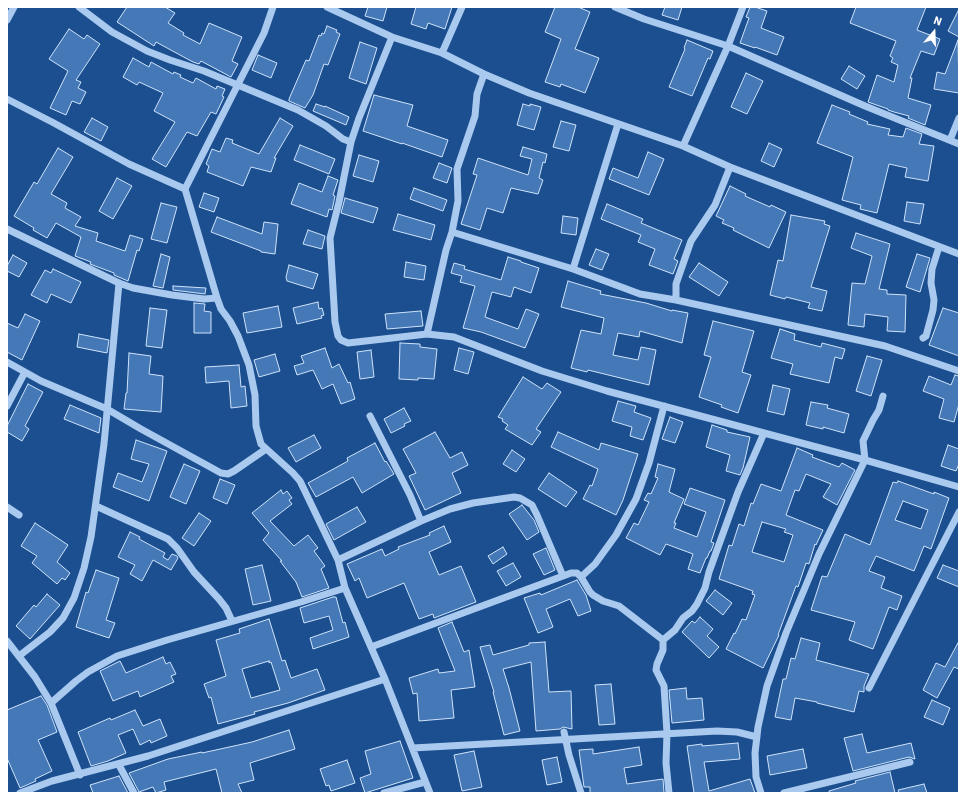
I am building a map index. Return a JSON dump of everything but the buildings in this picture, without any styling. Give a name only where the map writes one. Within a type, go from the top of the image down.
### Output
[{"type":"street","points":[[7,20],[14,7]]},
{"type":"street","points":[[79,7],[112,32],[147,51],[237,84],[298,110],[326,126],[343,139],[351,142]]},
{"type":"street","points":[[273,7],[264,33],[237,84],[186,189],[217,298],[221,309],[230,321],[238,336],[249,365],[255,396],[256,426],[261,444],[293,473],[300,482],[338,560],[345,588],[385,679],[430,793]]},
{"type":"street","points":[[327,7],[392,37],[442,53],[484,74],[529,93],[683,146],[730,167],[959,254]]},
{"type":"street","points":[[442,53],[462,7]]},
{"type":"street","points":[[614,7],[630,10],[644,19],[728,46],[865,106],[959,144]]},
{"type":"street","points":[[683,146],[728,46],[743,7]]},
{"type":"street","points":[[392,37],[359,118],[351,142],[330,238],[335,322],[338,336],[341,340],[348,343],[427,334],[454,337],[542,371],[607,391],[865,460],[959,487]]},
{"type":"street","points":[[427,334],[458,201],[457,169],[475,116],[477,94],[484,74]]},
{"type":"street","points":[[7,99],[129,164],[186,189]]},
{"type":"street","points":[[950,140],[959,118]]},
{"type":"street","points":[[573,269],[618,124]]},
{"type":"street","points":[[676,300],[676,284],[691,241],[715,206],[730,167]]},
{"type":"street","points":[[7,229],[119,283],[133,288],[204,299],[217,298]]},
{"type":"street","points":[[452,232],[573,269],[640,294],[676,300],[885,346],[959,371]]},
{"type":"street","points":[[923,338],[926,336],[933,310],[934,300],[931,283],[932,269],[939,247]]},
{"type":"street","points":[[19,656],[57,626],[63,618],[74,598],[91,537],[107,409],[119,283]]},
{"type":"street","points":[[7,362],[62,391],[107,409],[140,429],[222,473],[228,474],[234,471],[266,449]]},
{"type":"street","points":[[7,406],[25,372]]},
{"type":"street","points":[[761,793],[756,777],[755,764],[757,737],[767,686],[786,633],[819,554],[865,460],[864,441],[879,410],[883,396]]},
{"type":"street","points":[[581,577],[595,564],[616,535],[636,499],[649,463],[664,406]]},
{"type":"street","points":[[370,416],[410,495],[421,521]]},
{"type":"street","points":[[663,640],[675,630],[683,618],[692,611],[705,588],[709,572],[738,492],[764,433]]},
{"type":"street","points":[[338,560],[450,509],[473,503],[505,498],[520,498],[532,505],[538,515],[563,576]]},
{"type":"street","points":[[96,506],[168,539],[177,548],[194,572],[219,599],[226,608],[232,621]]},
{"type":"street","points":[[7,507],[20,515]]},
{"type":"street","points":[[869,688],[959,512]]},
{"type":"street","points":[[371,647],[574,573],[581,577],[593,595],[603,601],[619,606],[663,640]]},
{"type":"street","points":[[51,703],[76,680],[117,656],[174,637],[345,588]]},
{"type":"street","points":[[663,640],[663,650],[656,670],[664,686],[667,733],[666,763],[670,793]]},
{"type":"street","points":[[7,641],[35,677],[51,703],[80,774]]},
{"type":"street","points":[[20,793],[52,781],[119,765],[385,679]]},
{"type":"street","points":[[413,748],[565,735],[667,733],[717,730],[736,732],[757,737]]},
{"type":"street","points":[[565,735],[572,765],[581,793]]},
{"type":"street","points":[[784,793],[910,762]]},
{"type":"street","points":[[119,765],[134,793]]},
{"type":"street","points":[[384,793],[425,782]]}]
